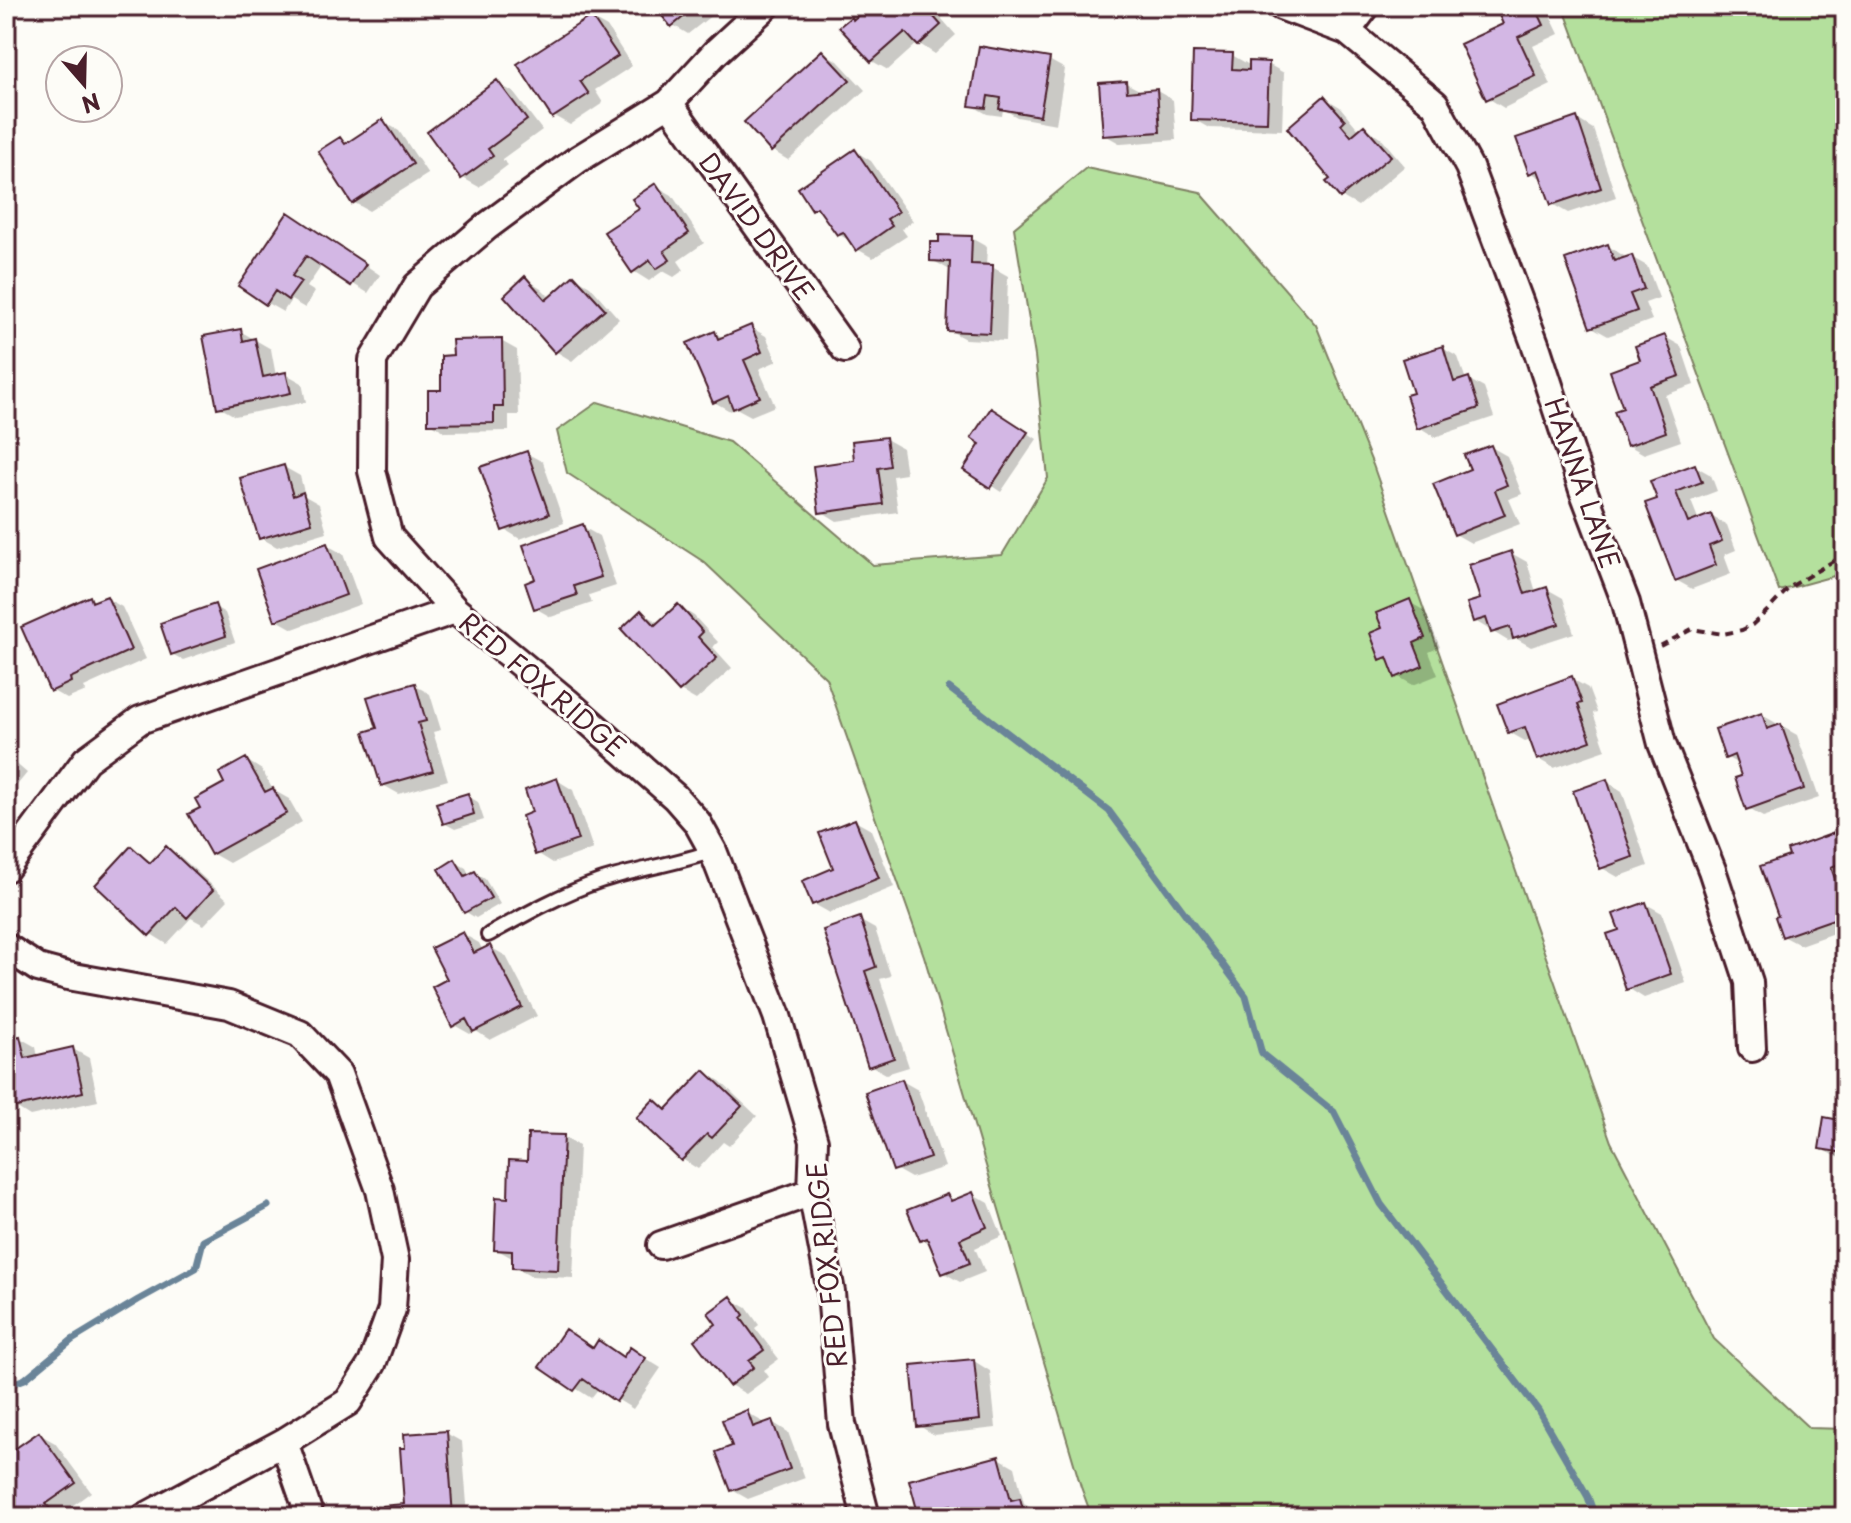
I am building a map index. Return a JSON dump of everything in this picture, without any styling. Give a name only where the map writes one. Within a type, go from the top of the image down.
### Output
[{"type":"street","name":"RED FOX RIDGE","points":[[766,6],[715,53],[669,103],[577,160],[486,227],[417,286],[373,360],[372,471],[389,537],[455,610],[567,702],[675,797],[697,822],[713,851],[777,1016],[814,1141],[812,1192],[831,1292],[842,1424],[866,1517]]},
{"type":"street","name":"HANNA LANE","points":[[1281,6],[1347,31],[1435,104],[1469,167],[1626,603],[1662,744],[1712,870],[1749,982],[1752,1048]]},
{"type":"street","points":[[1347,31],[1366,6]]},
{"type":"street","name":"DAVID DRIVE","points":[[669,103],[845,349]]},
{"type":"street","points":[[6,868],[86,760],[140,720],[455,610]]},
{"type":"street","points":[[6,947],[38,968],[229,1005],[300,1034],[338,1074],[380,1190],[395,1260],[392,1309],[372,1364],[348,1402],[284,1442],[145,1517]]},
{"type":"street","points":[[661,1245],[812,1192]]},
{"type":"street","points":[[284,1442],[310,1517]]},
{"type":"lane","points":[[488,935],[576,890],[713,851]]},
{"type":"path","points":[[1639,654],[1669,643],[1692,629],[1723,634],[1742,630],[1752,625],[1790,587],[1845,554]]},
{"type":"green space","points":[[1563,6],[1845,6],[1845,573],[1779,591]]},
{"type":"green space","points":[[1086,168],[1200,192],[1316,325],[1373,465],[1611,1142],[1714,1339],[1809,1428],[1845,1429],[1845,1517],[1092,1517],[924,956],[826,678],[704,562],[567,473],[557,431],[598,402],[729,442],[873,565],[1002,555],[1048,478],[1035,356],[1014,228]]},
{"type":"building","points":[[654,6],[697,6],[671,27]]},
{"type":"building","points":[[868,6],[928,6],[926,8],[941,25],[918,46],[905,32],[871,62],[839,27],[851,17],[853,20]]},
{"type":"building","points":[[1513,6],[1535,6],[1544,25],[1518,37],[1536,76],[1486,100],[1460,44],[1503,24],[1498,13]]},
{"type":"building","points":[[591,16],[618,56],[580,81],[589,94],[552,118],[517,64]]},
{"type":"building","points":[[979,46],[1050,58],[1040,116],[999,109],[1001,98],[988,96],[986,108],[969,106]]},
{"type":"building","points":[[822,50],[850,80],[771,152],[744,122]]},
{"type":"building","points":[[1193,52],[1233,53],[1232,69],[1249,70],[1249,61],[1269,62],[1267,122],[1191,120]]},
{"type":"building","points":[[497,80],[527,120],[488,149],[493,156],[461,179],[427,132]]},
{"type":"building","points":[[1126,81],[1127,92],[1157,89],[1160,132],[1103,136],[1099,83]]},
{"type":"building","points":[[1324,96],[1345,120],[1341,124],[1351,136],[1364,125],[1391,156],[1340,198],[1326,182],[1330,179],[1287,128]]},
{"type":"building","points":[[1577,117],[1601,188],[1551,205],[1538,170],[1529,174],[1516,138]]},
{"type":"building","points":[[383,119],[413,164],[352,204],[318,151],[340,137],[345,144]]},
{"type":"building","points":[[855,149],[898,212],[887,219],[892,226],[856,251],[843,232],[837,235],[817,207],[812,210],[798,188]]},
{"type":"building","points":[[656,183],[689,233],[664,251],[670,260],[656,269],[650,260],[632,273],[604,232],[639,209],[632,199]]},
{"type":"building","points":[[288,212],[366,264],[351,286],[306,256],[292,276],[301,282],[288,300],[275,291],[266,305],[238,286]]},
{"type":"building","points":[[939,235],[972,236],[971,264],[993,265],[990,333],[947,331],[950,262],[930,261],[930,242],[939,242]]},
{"type":"building","points":[[1608,244],[1614,261],[1632,255],[1644,289],[1630,294],[1637,311],[1590,328],[1565,259]]},
{"type":"building","points":[[574,275],[605,309],[555,353],[504,296],[525,276],[546,300]]},
{"type":"building","points":[[751,325],[762,352],[744,360],[760,397],[733,409],[728,396],[713,403],[687,343],[715,331],[718,339]]},
{"type":"building","points":[[241,329],[243,341],[255,338],[263,377],[286,372],[291,393],[217,408],[203,336]]},
{"type":"building","points":[[1665,335],[1680,376],[1650,386],[1666,432],[1627,446],[1614,411],[1623,408],[1610,371],[1640,360],[1635,346]]},
{"type":"building","points":[[502,339],[503,407],[494,407],[494,423],[428,424],[428,390],[441,390],[441,356],[453,355],[452,340]]},
{"type":"building","points":[[1443,346],[1454,382],[1469,377],[1479,408],[1417,429],[1406,395],[1413,393],[1402,359]]},
{"type":"building","points":[[991,408],[1028,432],[990,488],[963,470],[980,444],[971,438]]},
{"type":"building","points":[[886,437],[890,466],[878,468],[883,504],[819,513],[813,466],[854,460],[852,441]]},
{"type":"building","points":[[1491,445],[1507,485],[1495,490],[1505,515],[1454,535],[1433,484],[1470,469],[1464,455]]},
{"type":"building","points":[[527,451],[549,514],[502,531],[480,467]]},
{"type":"building","points":[[1695,464],[1702,482],[1676,492],[1688,523],[1711,514],[1722,541],[1709,546],[1716,565],[1675,581],[1645,503],[1657,499],[1650,481]]},
{"type":"building","points":[[284,465],[293,496],[303,492],[312,523],[259,539],[240,478]]},
{"type":"building","points":[[583,524],[601,577],[574,586],[577,595],[534,609],[525,583],[535,579],[523,545]]},
{"type":"building","points":[[327,543],[346,595],[275,621],[256,569]]},
{"type":"building","points":[[1511,551],[1525,594],[1547,587],[1559,624],[1513,639],[1510,627],[1491,633],[1486,618],[1473,622],[1467,603],[1480,599],[1469,565]]},
{"type":"building","points":[[90,596],[92,602],[107,596],[131,650],[70,678],[71,682],[50,692],[21,627]]},
{"type":"building","points":[[1410,599],[1425,638],[1414,643],[1423,666],[1395,678],[1387,657],[1380,660],[1370,633],[1382,628],[1376,613]]},
{"type":"building","points":[[215,604],[226,636],[171,655],[160,623]]},
{"type":"building","points":[[678,604],[703,632],[698,637],[717,658],[679,692],[621,629],[641,610],[655,625]]},
{"type":"building","points":[[1572,676],[1591,741],[1537,760],[1525,727],[1508,733],[1497,704]]},
{"type":"building","points":[[415,683],[426,721],[418,723],[433,771],[381,786],[364,732],[377,728],[367,697]]},
{"type":"building","points":[[1762,713],[1767,729],[1781,724],[1804,789],[1746,810],[1735,778],[1741,776],[1734,755],[1725,759],[1715,729]]},
{"type":"building","points":[[246,758],[265,792],[273,788],[287,813],[211,855],[188,814],[200,808],[195,799],[224,783],[219,773]]},
{"type":"building","points":[[557,778],[578,840],[535,855],[522,816],[532,812],[525,790]]},
{"type":"building","points":[[1607,779],[1633,857],[1600,869],[1573,791]]},
{"type":"building","points":[[468,793],[474,814],[443,824],[436,803]]},
{"type":"building","points":[[855,819],[879,878],[812,905],[802,881],[833,868],[819,833]]},
{"type":"building","points":[[1834,833],[1844,862],[1831,867],[1845,915],[1782,937],[1760,866],[1789,856],[1787,850]]},
{"type":"building","points":[[131,846],[150,863],[166,846],[213,890],[187,918],[176,907],[149,936],[95,885]]},
{"type":"building","points":[[455,859],[465,876],[475,871],[491,898],[464,913],[439,869]]},
{"type":"building","points":[[1646,902],[1671,974],[1626,990],[1607,934],[1619,930],[1613,914]]},
{"type":"building","points":[[860,917],[876,967],[865,971],[894,1058],[868,1067],[823,930]]},
{"type":"building","points":[[463,932],[474,953],[490,945],[522,1007],[473,1032],[466,1019],[452,1027],[432,987],[447,979],[431,948]]},
{"type":"building","points":[[20,1036],[25,1058],[73,1047],[83,1092],[12,1108],[6,1090],[6,1039]]},
{"type":"building","points":[[704,1070],[742,1106],[712,1138],[707,1134],[681,1161],[636,1118],[654,1099],[666,1110]]},
{"type":"building","points":[[902,1079],[930,1158],[893,1171],[865,1092]]},
{"type":"building","points":[[1824,1117],[1845,1121],[1845,1153],[1819,1149]]},
{"type":"building","points":[[528,1134],[564,1135],[558,1270],[512,1268],[512,1251],[494,1250],[496,1197],[508,1198],[509,1160],[527,1161]]},
{"type":"building","points":[[973,1192],[987,1227],[960,1239],[970,1263],[942,1274],[927,1238],[920,1241],[907,1210],[947,1194],[951,1201]]},
{"type":"building","points":[[731,1296],[744,1315],[741,1318],[764,1350],[749,1361],[754,1367],[729,1386],[694,1340],[716,1324],[708,1313]]},
{"type":"building","points":[[565,1329],[593,1348],[598,1340],[623,1357],[630,1347],[646,1358],[616,1402],[583,1379],[574,1391],[539,1367]]},
{"type":"building","points":[[974,1359],[980,1420],[917,1427],[911,1365]]},
{"type":"building","points":[[747,1410],[753,1427],[772,1420],[790,1469],[731,1491],[716,1452],[732,1446],[722,1420]]},
{"type":"building","points":[[447,1431],[453,1517],[383,1517],[382,1506],[404,1504],[400,1448],[405,1448],[404,1434]]},
{"type":"building","points":[[39,1432],[76,1483],[46,1504],[51,1510],[42,1517],[7,1517],[6,1455]]},
{"type":"building","points":[[999,1456],[1011,1500],[1020,1498],[1025,1517],[954,1517],[951,1505],[918,1513],[909,1480]]},
{"type":"waterway","points":[[949,688],[1109,811],[1246,996],[1262,1054],[1334,1112],[1381,1204],[1538,1410],[1588,1497],[1595,1517]]},
{"type":"waterway","points":[[6,1386],[25,1379],[72,1340],[196,1268],[203,1241],[268,1206]]}]
